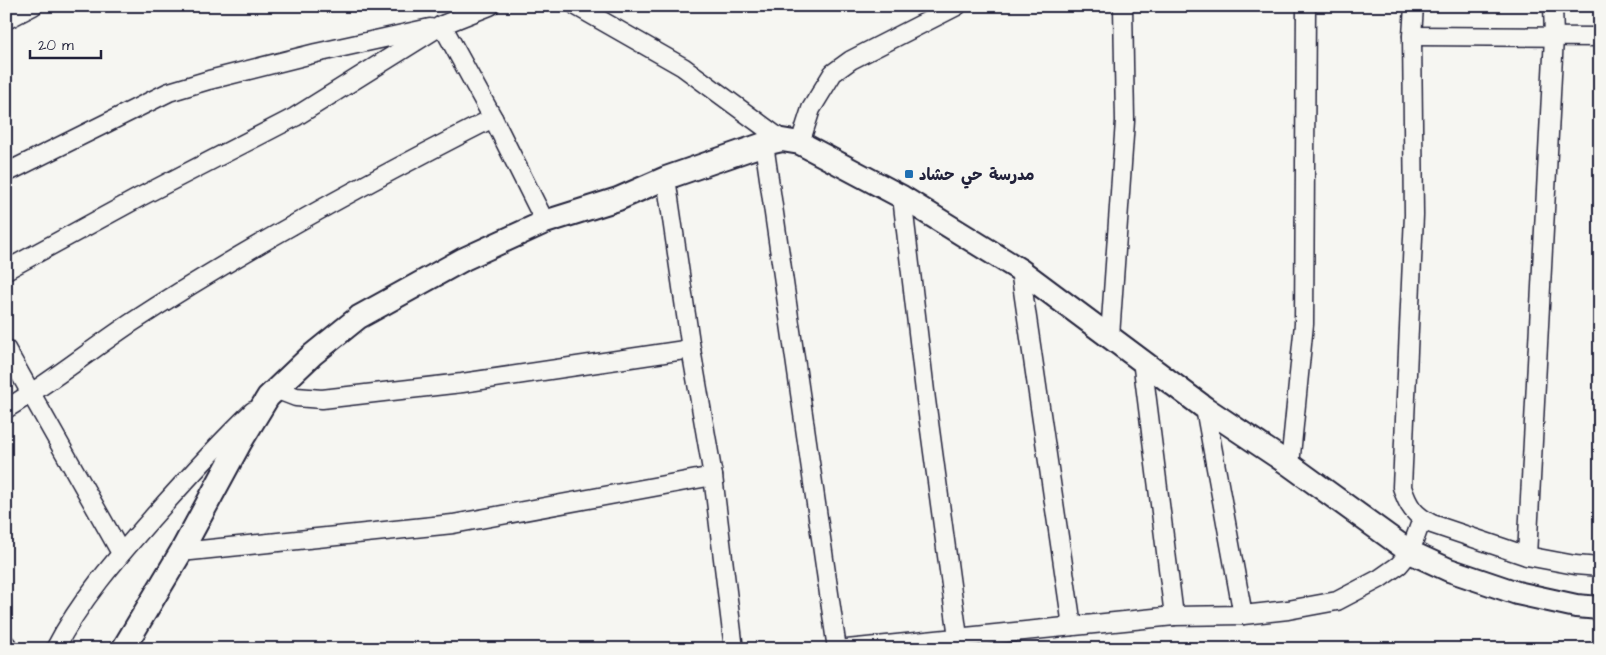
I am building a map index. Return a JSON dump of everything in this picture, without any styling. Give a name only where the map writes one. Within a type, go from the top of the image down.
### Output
[{"type":"street","points":[[6,20],[33,6]]},
{"type":"street","points":[[6,173],[168,92],[316,53],[442,25],[490,6]]},
{"type":"street","points":[[55,649],[84,601],[121,553],[175,492],[272,393],[312,355],[358,317],[464,259],[545,222],[618,199],[666,178],[782,142],[811,109],[833,73],[851,60],[957,6]]},
{"type":"street","points":[[1110,336],[1125,121],[1124,6]]},
{"type":"street","points":[[1290,465],[1304,324],[1306,6]]},
{"type":"street","points":[[1414,6],[1412,36],[1414,215],[1402,487],[1408,505],[1422,519],[1527,556],[1575,565],[1600,567]]},
{"type":"street","points":[[1527,556],[1554,37],[1553,6]]},
{"type":"street","points":[[586,9],[683,67],[782,142],[902,196],[1020,270],[1205,408],[1290,465],[1410,552],[1449,570],[1517,593],[1576,606],[1600,608]]},
{"type":"street","points":[[442,25],[493,118],[545,222]]},
{"type":"street","points":[[6,270],[140,197],[294,117],[442,25]]},
{"type":"street","points":[[1412,36],[1600,37]]},
{"type":"street","points":[[6,409],[31,394],[131,323],[304,218],[493,118]]},
{"type":"street","points":[[782,142],[837,649]]},
{"type":"street","points":[[666,178],[691,349],[713,476],[734,649]]},
{"type":"street","points":[[902,196],[925,390],[958,637]]},
{"type":"street","points":[[1020,270],[1072,626]]},
{"type":"street","points":[[6,349],[121,553]]},
{"type":"street","points":[[272,393],[322,399],[462,383],[691,349]]},
{"type":"street","points":[[1142,360],[1174,616]]},
{"type":"street","points":[[123,649],[181,552],[240,443],[272,393]]},
{"type":"street","points":[[1205,408],[1243,615]]},
{"type":"street","points":[[181,552],[453,524],[713,476]]},
{"type":"street","points":[[847,649],[1174,616],[1243,615],[1337,602],[1384,576],[1399,565],[1410,552],[1422,519]]},
{"type":"street","points":[[6,644],[9,649]]},
{"type":"place","name":"مدرسة حي حشاد","points":[[909,174]]}]
